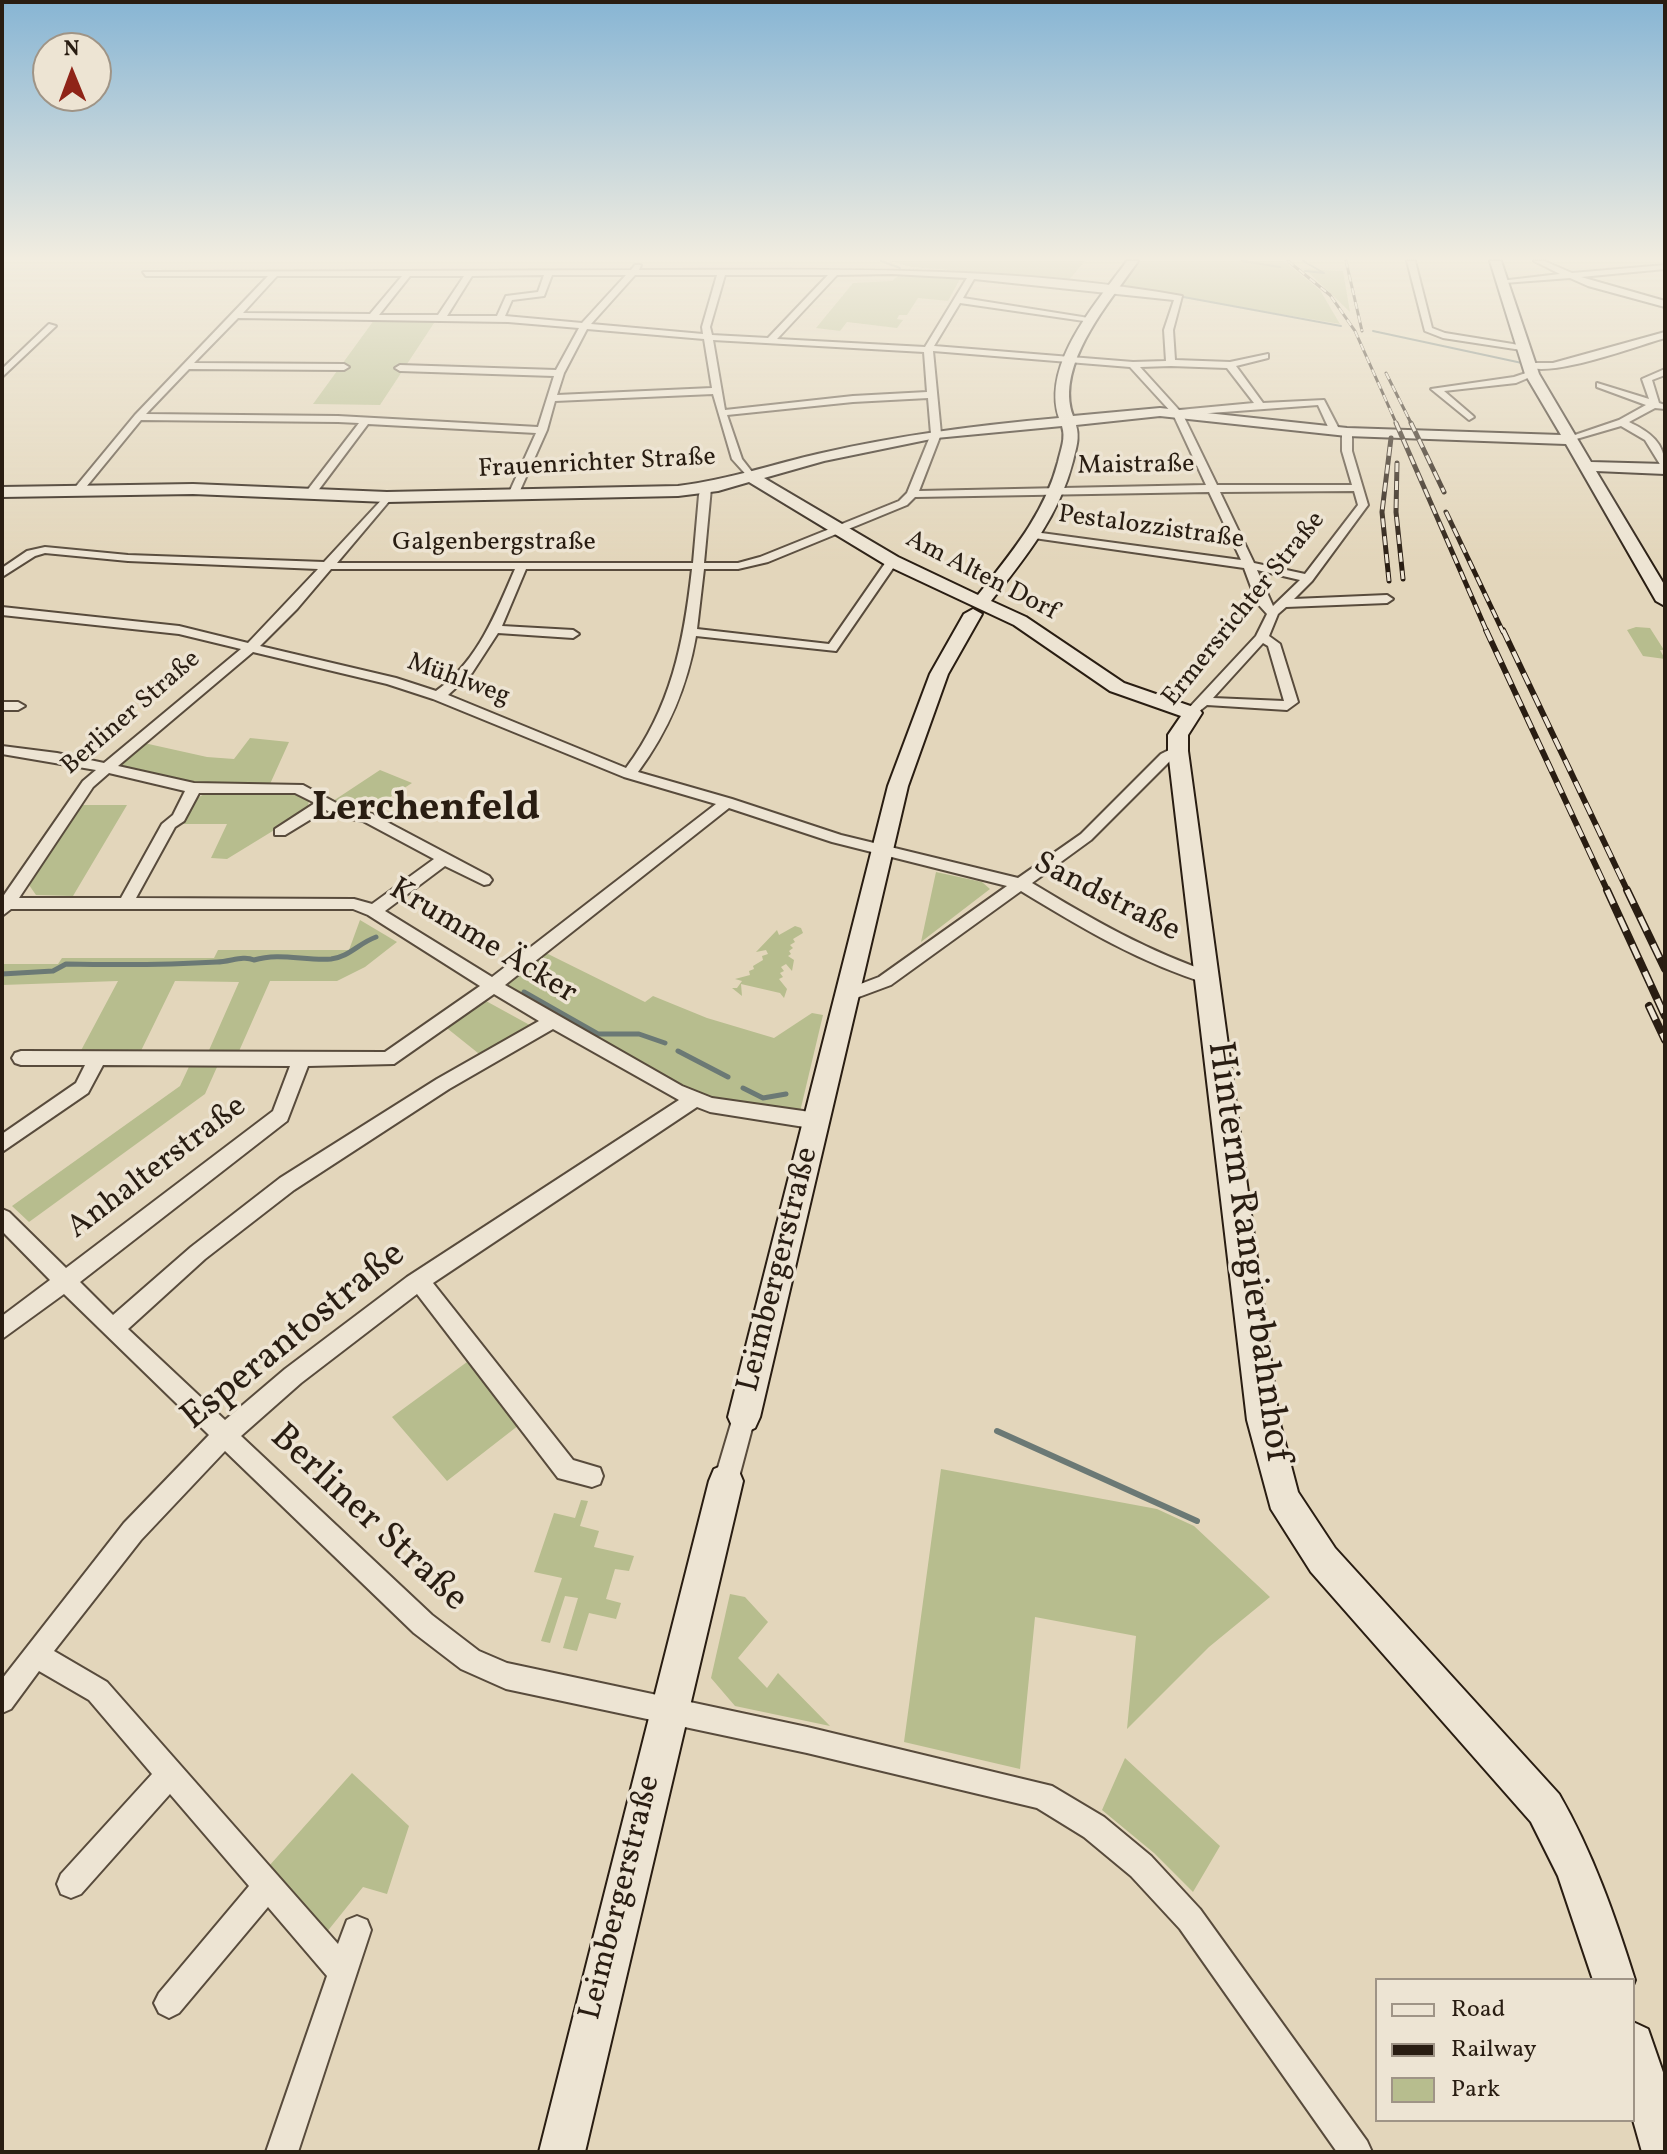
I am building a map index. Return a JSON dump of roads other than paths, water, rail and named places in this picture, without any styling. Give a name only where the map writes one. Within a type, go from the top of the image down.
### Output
[{"type":"street","points":[[78,490],[138,417],[190,362]]},
{"type":"street","points":[[513,495],[542,430],[565,362]]},
{"type":"street","points":[[712,362],[721,413],[737,459],[751,477]]},
{"type":"street","points":[[912,494],[936,434],[929,362]]},
{"type":"street","name":"Leimbergerstraße","points":[[562,2152],[668,1711],[913,738],[939,674],[977,608],[1034,535],[1058,490],[1071,444],[1071,428],[1062,413],[1060,387],[1068,362]]},
{"type":"street","points":[[1096,362],[1133,365],[1230,365],[1244,362]]},
{"type":"street","points":[[1529,362],[1570,440],[1665,601]]},
{"type":"street","points":[[1469,417],[1436,389],[1516,380],[1531,370],[1569,362]]},
{"type":"street","points":[[1133,365],[1177,413],[1249,565],[1263,603],[1279,608],[1387,599]]},
{"type":"street","points":[[1230,365],[1260,405]]},
{"type":"street","points":[[186,366],[344,367]]},
{"type":"street","points":[[400,368],[559,373]]},
{"type":"street","points":[[1660,406],[1647,379],[1663,375]]},
{"type":"street","points":[[1600,385],[1660,406]]},
{"type":"street","points":[[554,398],[716,391]]},
{"type":"street","points":[[721,413],[869,395],[932,395]]},
{"type":"street","points":[[1177,413],[1321,402],[1340,429]]},
{"type":"street","points":[[1570,440],[1660,406]]},
{"type":"street","name":"Frauenrichter Straße","points":[[2,492],[78,490],[387,497],[706,488],[822,457],[936,434],[1160,412],[1340,429],[1570,440]]},
{"type":"street","points":[[138,417],[366,420],[542,430]]},
{"type":"street","points":[[310,494],[366,420]]},
{"type":"street","points":[[1586,466],[1665,466],[1659,447],[1647,435],[1622,422]]},
{"type":"street","name":"Ermersrichter Straße","points":[[848,995],[885,981],[1086,837],[1166,757],[1178,751],[1178,735],[1197,707],[1262,637],[1279,608],[1308,578],[1363,505],[1340,429]]},
{"type":"street","name":"Am Alten Dorf","points":[[751,477],[977,608],[1036,631],[1117,687],[1197,707]]},
{"type":"street","points":[[629,774],[645,755],[686,664],[706,488]]},
{"type":"street","name":"Maistraße","points":[[912,494],[1359,488]]},
{"type":"street","name":"Galgenbergstraße","points":[[2,573],[31,553],[45,550],[128,558],[325,566],[698,567],[752,564],[903,503],[912,494]]},
{"type":"street","name":"Berliner Straße","points":[[4,905],[76,799],[104,768],[252,646],[293,606],[387,497]]},
{"type":"street","name":"Pestalozzistraße","points":[[1034,535],[1249,565],[1308,578]]},
{"type":"street","points":[[692,632],[832,648],[892,561]]},
{"type":"street","points":[[438,696],[451,688],[476,659],[494,629],[522,566]]},
{"type":"street","name":"Mühlweg","points":[[2,611],[179,630],[252,646],[438,696],[629,774],[727,802],[837,839],[883,850]]},
{"type":"street","points":[[494,629],[573,634]]},
{"type":"street","points":[[1197,707],[1287,706],[1291,702],[1274,644],[1262,637]]},
{"type":"street","points":[[2,706],[18,706]]},
{"type":"street","points":[[2,750],[57,757],[194,788],[298,788],[345,814],[367,817],[484,880]]},
{"type":"street","name":"Hinterm Rangierbahnhof","points":[[1178,751],[1259,1393],[1268,1448],[1283,1497],[1323,1560],[1545,1808],[1587,1891],[1613,1978]]},
{"type":"street","points":[[125,904],[169,824],[179,818],[194,788]]},
{"type":"street","points":[[21,1058],[388,1059],[493,986],[727,802]]},
{"type":"street","points":[[280,832],[324,804]]},
{"type":"street","name":"Sandstraße","points":[[883,850],[1021,884],[1114,940],[1167,964],[1209,978]]},
{"type":"street","points":[[374,911],[443,860]]},
{"type":"street","name":"Krumme Äcker","points":[[4,905],[336,902],[374,911],[493,986],[694,1099],[710,1105],[817,1121]]},
{"type":"street","points":[[113,1329],[198,1253],[287,1184],[433,1090],[553,1020]]},
{"type":"street","name":"Anhalterstraße","points":[[2,1329],[280,1116],[302,1058]]},
{"type":"street","points":[[2,1144],[82,1088],[97,1059]]},
{"type":"street","name":"Esperantostraße","points":[[2,1700],[130,1535],[226,1436],[348,1333],[419,1281],[502,1223],[670,1118],[694,1099]]},
{"type":"street","name":"Berliner Straße","points":[[2,1218],[113,1329],[437,1637],[462,1655],[506,1676],[1042,1796],[1094,1827],[1141,1866],[1190,1919],[1351,2150]]},
{"type":"street","points":[[419,1281],[566,1470],[592,1476]]},
{"type":"street","points":[[36,1655],[98,1691],[342,1971]]},
{"type":"street","points":[[71,1884],[171,1773]]},
{"type":"street","points":[[169,2003],[267,1886]]},
{"type":"street","points":[[282,2152],[357,1930]]},
{"type":"street","points":[[1635,2051],[1665,2152]]},
{"type":"waterway","points":[[1515,362],[1522,363]]},
{"type":"waterway","points":[[2,974],[53,971],[66,964],[179,964],[273,957],[331,959],[343,956],[376,937]]},
{"type":"waterway","points":[[524,992],[598,1034],[639,1034],[665,1043]]},
{"type":"waterway","points":[[678,1051],[728,1077]]},
{"type":"waterway","points":[[743,1088],[763,1098],[786,1094]]},
{"type":"waterway","points":[[997,1431],[1197,1521]]},
{"type":"railway","points":[[1369,362],[1397,425]]},
{"type":"railway","points":[[1386,373],[1411,423]]},
{"type":"railway","points":[[1396,423],[1487,632]]},
{"type":"railway","points":[[1411,423],[1444,492]]},
{"type":"railway","points":[[1389,581],[1382,512],[1391,438]]},
{"type":"railway","points":[[1397,463],[1396,512],[1403,579]]},
{"type":"railway","points":[[1446,512],[1503,632]]},
{"type":"railway","points":[[1486,630],[1608,892]]},
{"type":"railway","points":[[1503,630],[1628,892]]},
{"type":"railway","points":[[1607,890],[1665,1016]]},
{"type":"railway","points":[[1627,890],[1665,969]]},
{"type":"railway","points":[[1649,1006],[1665,1040]]},
{"type":"district","name":"Lerchenfeld","points":[[426,812]]}]
